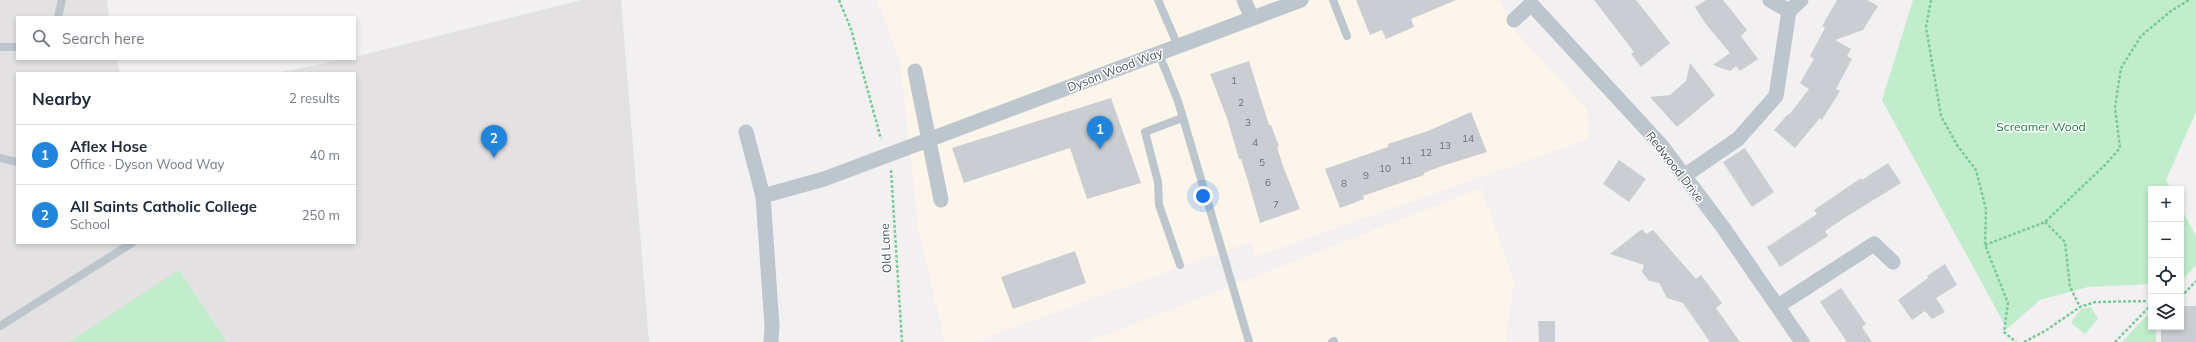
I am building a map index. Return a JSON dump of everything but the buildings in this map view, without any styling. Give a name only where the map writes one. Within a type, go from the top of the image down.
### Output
[{"type":"street","points":[[1244,0],[1252,18]]},
{"type":"street","name":"Dyson Wood Way","points":[[763,196],[824,179],[1159,54],[1252,18],[1284,3],[1301,0]]},
{"type":"street","points":[[1770,0],[1789,10]]},
{"type":"street","points":[[1684,176],[1738,139],[1776,96],[1789,10],[1801,0]]},
{"type":"street","name":"Redwood Drive","points":[[1514,20],[1531,4],[1661,145],[1778,306],[1802,342]]},
{"type":"street","points":[[915,71],[941,200]]},
{"type":"street","points":[[746,132],[763,196],[772,326],[771,342]]},
{"type":"street","points":[[1778,306],[1874,244],[1894,262]]},
{"type":"lane","points":[[58,16],[62,0]]},
{"type":"lane","points":[[1158,0],[1178,46]]},
{"type":"lane","points":[[1333,0],[1347,36]]},
{"type":"lane","points":[[0,47],[16,47]]},
{"type":"lane","points":[[1159,54],[1182,118],[1249,342]]},
{"type":"lane","points":[[1180,265],[1159,205],[1158,182],[1145,132],[1182,118]]},
{"type":"lane","points":[[0,158],[16,162]]},
{"type":"lane","points":[[0,326],[127,244]]},
{"type":"path","name":"Old Lane","points":[[839,0],[851,29],[892,172],[896,267],[902,342]]},
{"type":"path","points":[[1931,0],[1926,27],[1941,116],[1957,145],[1976,170],[1986,209],[1985,244],[2008,303],[2004,332],[2016,342]]},
{"type":"path","points":[[1985,244],[2045,222],[2105,166],[2120,148],[2115,107],[2121,68],[2141,36],[2189,0]]},
{"type":"path","points":[[2045,222],[2065,242],[2070,287],[2080,307]]},
{"type":"path","points":[[2184,294],[2196,281]]},
{"type":"path","points":[[2024,342],[2045,331],[2080,307],[2094,302],[2148,301]]},
{"type":"path","points":[[2115,342],[2148,308]]},
{"type":"shaded area","points":[[0,0],[107,0],[109,16],[16,16],[16,60],[117,60],[120,72],[16,72],[16,244],[356,244],[356,72],[282,72],[340,60],[356,60],[356,57],[582,0],[621,0],[649,342],[0,342]]},
{"type":"shaded area","points":[[877,0],[1500,0],[1517,33],[1587,109],[1589,139],[1255,257],[1250,242],[974,342],[945,342],[919,233],[900,62]]},
{"type":"shaded area","points":[[1481,188],[1514,282],[1505,342],[1087,342]]},
{"type":"green space","name":"Screamer Wood","points":[[1913,0],[2196,0],[2196,112],[2166,180],[2169,186],[2148,186],[2148,284],[2088,287],[2040,300],[2007,329],[1882,100]]},
{"type":"green space","points":[[2184,214],[2196,236],[2196,265],[2184,278]]},
{"type":"green space","points":[[179,270],[227,342],[69,342]]},
{"type":"green space","points":[[2091,307],[2098,319],[2085,334],[2071,323],[2081,309]]},
{"type":"green space","points":[[2148,314],[2148,330],[2156,330],[2156,342],[2122,342]]},
{"type":"place","name":"Aflex Hose","points":[[1100,149]]},
{"type":"place","name":"All Saints Catholic College","points":[[494,158]]}]
